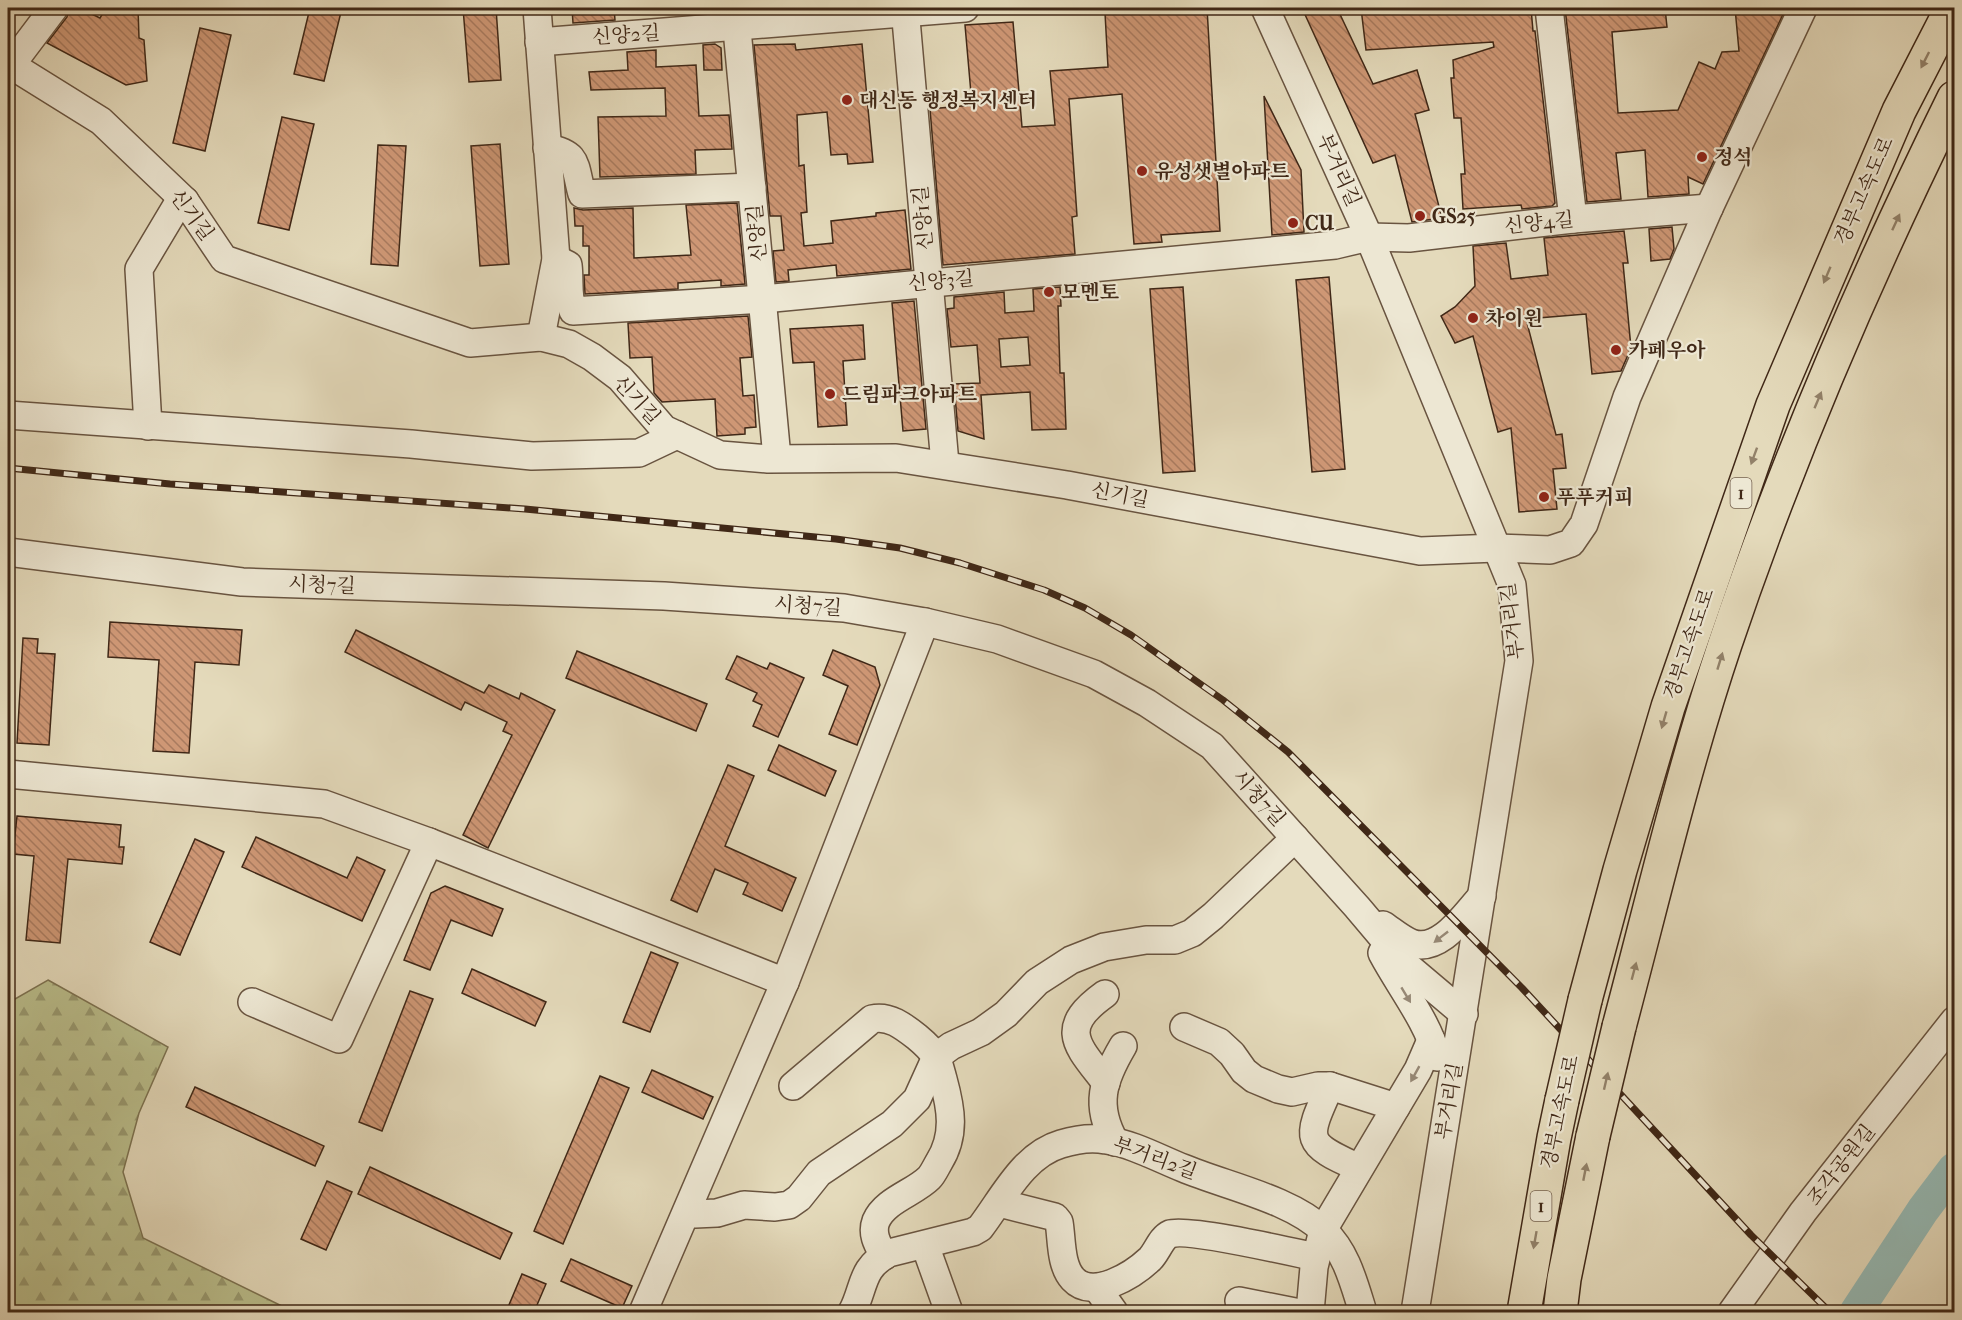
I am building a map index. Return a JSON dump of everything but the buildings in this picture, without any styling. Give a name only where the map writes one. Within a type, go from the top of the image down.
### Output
[{"type":"highway","name":"경부고속도로","points":[[1524,1312],[1554,1138],[1585,1000],[1668,707],[1773,405],[1899,111],[1952,8]]},
{"type":"highway","name":"경부고속도로","points":[[1560,1312],[1564,1280],[1593,1136],[1619,1027],[1686,772],[1733,622],[1789,468],[1852,319],[1954,98]]},
{"type":"street","name":"신기길","points":[[54,8],[9,66],[101,121],[185,201],[224,259],[470,343],[541,337],[569,344],[592,357],[620,378],[664,429],[720,455],[777,458],[896,458],[945,464],[1420,551],[1496,548],[1550,549],[1571,543],[1584,524],[1627,397],[1709,208],[1803,8]]},
{"type":"street","points":[[537,8],[556,259],[541,337]]},
{"type":"street","name":"신양2길","points":[[539,42],[736,17],[965,8]]},
{"type":"street","name":"부거리길","points":[[1265,8],[1369,237],[1512,585],[1519,661],[1415,1312]]},
{"type":"street","points":[[1549,8],[1573,219]]},
{"type":"street","name":"신양1길","points":[[905,10],[945,464]]},
{"type":"street","name":"신양길","points":[[736,17],[777,458]]},
{"type":"street","points":[[547,148],[565,151],[573,158],[582,194],[752,187]]},
{"type":"street","points":[[148,426],[140,269],[176,207],[185,201]]},
{"type":"street","name":"신양4길","points":[[1369,237],[1409,238],[1573,219],[1709,208]]},
{"type":"street","name":"신양3길","points":[[556,259],[568,265],[571,282],[568,300],[573,311],[763,299],[1335,245],[1369,237]]},
{"type":"street","points":[[8,415],[411,444],[532,456],[639,453],[677,435]]},
{"type":"street","name":"시청7길","points":[[8,552],[242,582],[664,596],[844,608],[926,622],[997,639],[1094,674],[1147,703],[1212,746],[1358,907],[1406,965],[1464,1014]]},
{"type":"street","points":[[643,1312],[785,982],[926,622]]},
{"type":"street","points":[[8,774],[324,804],[429,842],[785,982]]},
{"type":"street","points":[[695,1214],[717,1213],[744,1205],[775,1207],[789,1204],[799,1198],[819,1173],[892,1124],[917,1099],[936,1057],[951,1046],[981,1032],[1006,1014],[1037,982],[1071,960],[1104,947],[1146,940],[1175,939],[1192,933],[1295,838]]},
{"type":"street","points":[[252,1002],[339,1039],[429,842]]},
{"type":"street","points":[[1358,907],[1412,943],[1424,945],[1437,943],[1482,896]]},
{"type":"street","points":[[1358,907],[1431,1040],[1441,1081],[1443,1140]]},
{"type":"street","points":[[1106,994],[1091,1004],[1080,1018],[1076,1033],[1078,1045],[1084,1056],[1106,1083]]},
{"type":"street","points":[[793,1086],[872,1019],[881,1017],[890,1019],[907,1029],[936,1057],[949,1101],[952,1126],[947,1149],[929,1178],[909,1190],[883,1211],[876,1221],[874,1234],[884,1256],[865,1274],[852,1312]]},
{"type":"street","name":"조각공원길","points":[[1732,1312],[1803,1212],[1954,1021]]},
{"type":"street","points":[[1184,1027],[1219,1042],[1254,1079],[1278,1089],[1292,1092],[1318,1086],[1330,1086],[1396,1107]]},
{"type":"street","points":[[1310,1312],[1316,1257],[1323,1230],[1418,1070],[1431,1040]]},
{"type":"street","points":[[1115,1142],[1106,1127],[1102,1111],[1102,1094],[1112,1065],[1123,1046]]},
{"type":"street","points":[[1330,1086],[1313,1124],[1314,1136],[1318,1147],[1359,1168]]},
{"type":"street","name":"부거리2길","points":[[884,1256],[973,1232],[980,1228],[1019,1175],[1039,1154],[1061,1144],[1089,1139],[1115,1142],[1270,1199],[1308,1218],[1323,1230],[1344,1257],[1363,1312]]},
{"type":"street","points":[[999,1203],[1055,1217],[1059,1222],[1065,1260],[1072,1278],[1081,1285],[1097,1288],[1136,1270],[1151,1257],[1170,1234],[1194,1234],[1316,1257]]},
{"type":"street","points":[[925,1245],[949,1312]]},
{"type":"street","points":[[1097,1288],[1114,1312]]},
{"type":"street","points":[[1239,1301],[1295,1312]]},
{"type":"green space","points":[[48,980],[168,1047],[139,1113],[123,1172],[143,1238],[294,1312],[8,1312],[8,1003]]},
{"type":"waterway","points":[[1856,1312],[1923,1210],[1954,1169]]},
{"type":"railway","points":[[8,468],[170,484],[525,509],[836,539],[900,548],[960,563],[1044,590],[1085,608],[1131,635],[1223,700],[1288,752],[1522,988],[1751,1235],[1830,1312]]},
{"type":"place","name":"대신동 행정복지센터","points":[[847,100]]},
{"type":"place","name":"정석","points":[[1702,157]]},
{"type":"place","name":"유성샛별아파트","points":[[1142,171]]},
{"type":"place","name":"GS25","points":[[1420,216]]},
{"type":"place","name":"CU","points":[[1293,223]]},
{"type":"place","name":"모멘토","points":[[1049,292]]},
{"type":"place","name":"차이원","points":[[1473,318]]},
{"type":"place","name":"카페우아","points":[[1616,350]]},
{"type":"place","name":"드림파크아파트","points":[[830,394]]},
{"type":"place","name":"푸푸커피","points":[[1544,497]]}]
